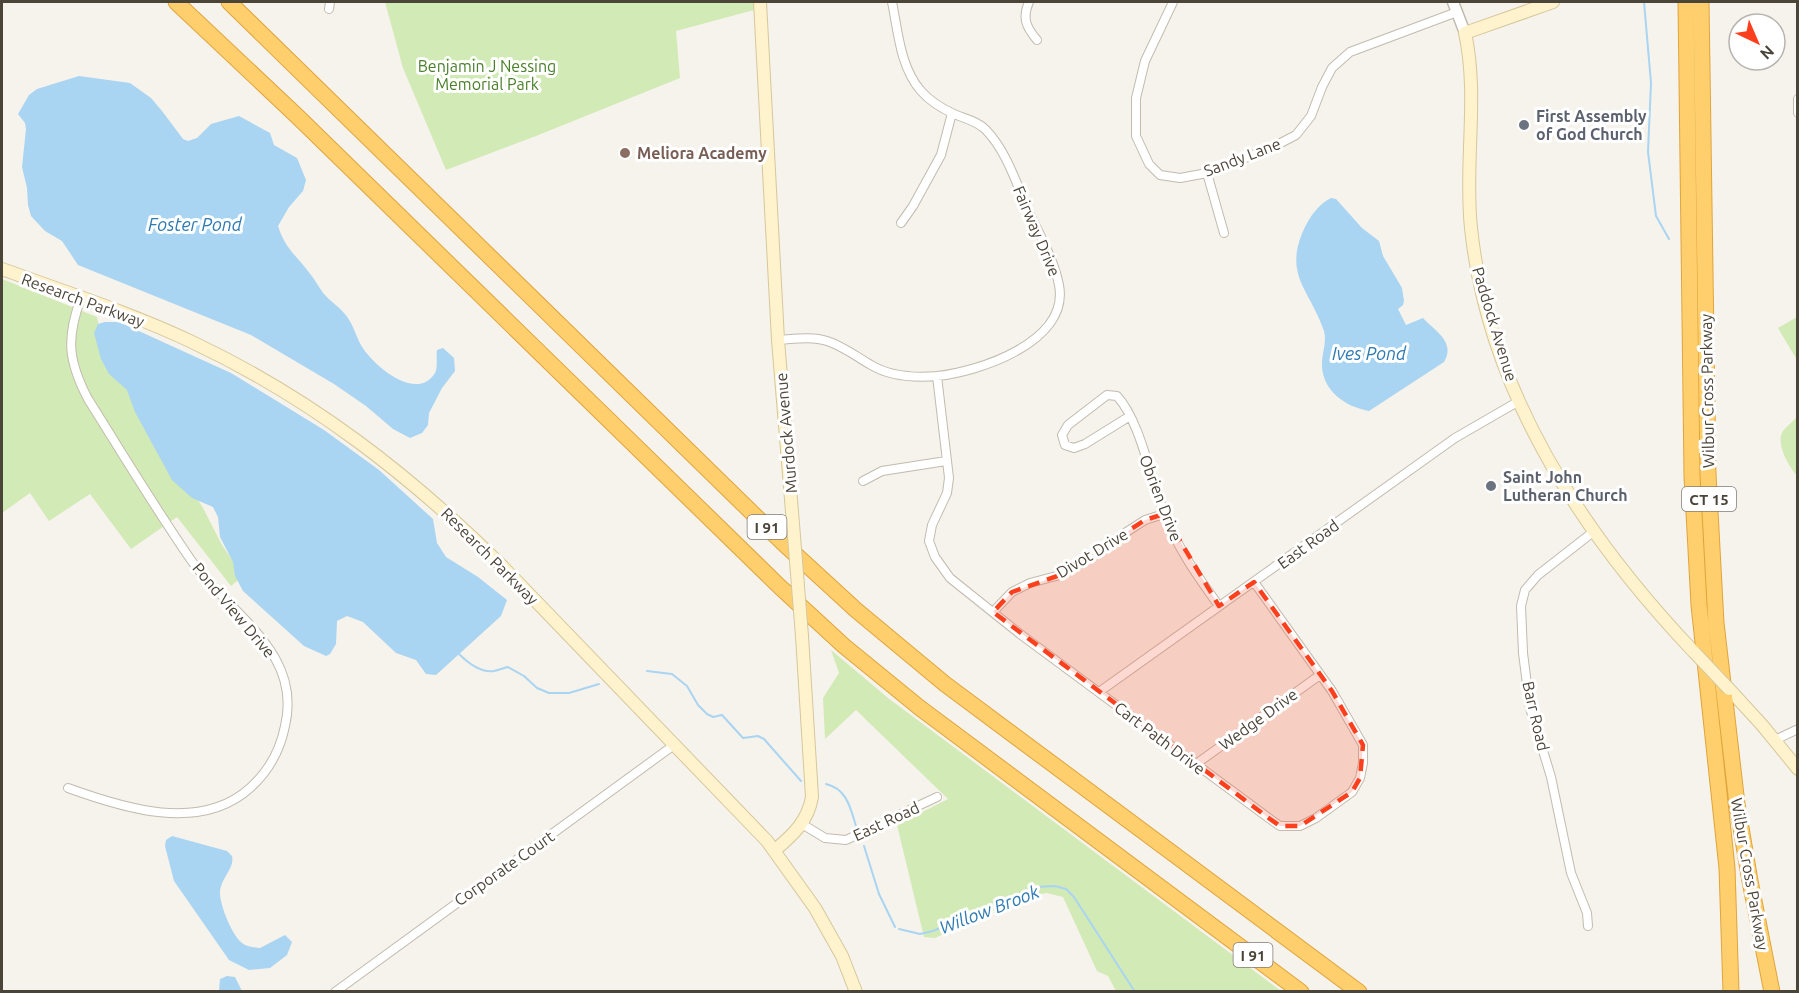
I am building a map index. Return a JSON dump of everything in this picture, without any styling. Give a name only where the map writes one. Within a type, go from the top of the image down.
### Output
[{"type":"highway","name":"I 91","points":[[176,2],[298,117],[780,587],[828,631],[937,721],[1301,992]]},
{"type":"highway","name":"I 91","points":[[229,2],[783,543],[863,617],[957,693],[1359,992]]},
{"type":"highway","name":"Wilbur Cross Parkway","points":[[1686,2],[1695,537],[1700,614],[1726,858],[1731,992]]},
{"type":"highway","name":"Wilbur Cross Parkway","points":[[1701,2],[1708,474],[1716,623],[1737,804],[1772,992]]},
{"type":"main road","name":"Murdock Avenue","points":[[760,2],[778,340],[813,786],[811,805],[802,824],[775,850]]},
{"type":"main road","points":[[1465,33],[1553,2]]},
{"type":"main road","name":"Paddock Avenue","points":[[1465,33],[1470,76],[1468,189],[1474,252],[1495,339],[1519,401],[1552,466],[1593,532],[1642,595],[1730,689],[1775,740],[1797,770]]},
{"type":"main road","name":"Research Parkway","points":[[2,269],[163,330],[224,359],[293,398],[366,446],[416,486],[466,531],[775,850],[815,908],[842,956],[856,992]]},
{"type":"street","name":"Fairway Drive","points":[[778,340],[806,338],[827,340],[873,367],[902,377],[937,376],[979,368],[1016,352],[1036,338],[1050,323],[1058,306],[1059,287],[1051,261],[1002,150],[985,129],[971,120],[952,113],[921,91],[906,69],[892,2]]},
{"type":"street","points":[[1029,2],[1024,18],[1027,27],[1037,40]]},
{"type":"street","name":"Sandy Lane","points":[[1173,2],[1145,61],[1136,98],[1136,136],[1149,164],[1160,174],[1180,178],[1207,173],[1273,147],[1296,135],[1311,116],[1332,68],[1350,52],[1455,7]]},
{"type":"street","name":"Paddock Avenue","points":[[1455,7],[1465,33]]},
{"type":"street","points":[[1797,99],[1797,113]]},
{"type":"street","points":[[901,223],[941,155],[952,113]]},
{"type":"street","points":[[1207,173],[1224,233]]},
{"type":"street","name":"Pond View Drive","points":[[68,788],[129,806],[171,813],[203,812],[223,806],[250,788],[263,776],[274,760],[282,740],[288,693],[282,670],[271,650],[193,562],[88,399],[78,379],[71,355],[72,324],[81,298]]},
{"type":"street","name":"Cart Path Drive","points":[[937,376],[949,478],[947,493],[932,525],[929,541],[935,557],[950,578],[1280,826],[1300,826],[1316,818],[1352,792],[1360,778],[1363,745],[1332,691],[1254,582]]},
{"type":"street","name":"Obrien Drive","points":[[1130,416],[1085,444],[1074,448],[1065,445],[1062,435],[1068,425],[1107,395],[1117,396],[1130,416],[1153,476],[1164,514],[1187,561],[1220,606]]},
{"type":"street","name":"East Road","points":[[1100,692],[1455,438],[1519,401]]},
{"type":"street","points":[[863,481],[882,471],[946,461]]},
{"type":"street","name":"Divot Drive","points":[[993,612],[1012,592],[1030,583],[1060,575],[1145,520],[1164,514]]},
{"type":"street","name":"Barr Road","points":[[1588,926],[1587,913],[1571,873],[1551,777],[1530,708],[1523,653],[1521,606],[1525,591],[1538,575],[1593,532]]},
{"type":"street","name":"Wedge Drive","points":[[1196,764],[1320,675]]},
{"type":"street","points":[[1775,740],[1797,729]]},
{"type":"street","name":"Corporate Court","points":[[335,992],[674,745]]},
{"type":"street","name":"East Road","points":[[802,824],[825,838],[846,840],[937,797]]},
{"type":"highlighted area","points":[[1164,514],[1219,606],[1254,582],[1332,691],[1363,745],[1360,778],[1352,792],[1300,826],[1280,826],[993,612],[1012,592],[1060,575],[1145,520]]},
{"type":"green space","name":"Benjamin J Nessing Memorial Park","points":[[385,2],[754,2],[754,10],[676,31],[680,78],[446,170],[403,68]]},
{"type":"green space","points":[[2,279],[97,317],[103,346],[203,508],[222,545],[243,576],[231,586],[177,517],[131,549],[90,494],[49,521],[30,493],[2,513]]},
{"type":"green space","points":[[1798,317],[1797,360],[1778,328]]},
{"type":"green space","points":[[1797,417],[1797,476],[1787,461],[1782,448],[1781,436]]},
{"type":"green space","points":[[831,650],[888,698],[1281,991],[1116,991],[1108,976],[1097,971],[1063,897],[1047,893],[1024,897],[935,938],[924,937],[897,825],[948,799],[856,710],[825,739],[823,698],[839,673]]},
{"type":"water","name":"Foster Pond","points":[[79,76],[130,83],[151,98],[183,139],[188,141],[197,138],[211,124],[239,116],[270,133],[274,145],[297,158],[306,180],[303,191],[289,207],[278,226],[284,241],[292,252],[324,294],[347,317],[367,353],[395,378],[417,384],[427,381],[435,373],[437,350],[443,348],[454,358],[455,371],[442,388],[429,413],[428,425],[422,433],[410,438],[393,429],[366,406],[334,384],[251,335],[78,265],[62,241],[45,231],[31,216],[28,205],[22,167],[26,129],[25,123],[18,114],[29,95],[37,89]]},
{"type":"water","name":"Ives Pond","points":[[1331,198],[1336,199],[1362,228],[1379,241],[1383,256],[1402,288],[1404,301],[1398,309],[1406,325],[1423,318],[1446,343],[1447,355],[1444,362],[1369,411],[1351,406],[1330,389],[1323,373],[1324,331],[1297,271],[1298,245],[1304,229],[1315,211]]},
{"type":"water","points":[[119,322],[231,373],[324,430],[379,470],[433,519],[437,543],[446,557],[478,577],[507,600],[501,616],[436,675],[426,674],[416,660],[396,653],[363,622],[347,616],[337,621],[336,644],[330,654],[326,656],[304,646],[243,591],[235,576],[233,562],[220,537],[218,517],[213,507],[192,498],[172,480],[135,412],[127,390],[109,374],[101,359],[94,333],[98,324]]},
{"type":"water","points":[[172,836],[227,851],[232,856],[232,865],[220,891],[230,926],[242,943],[253,947],[260,948],[285,935],[292,942],[287,955],[270,968],[249,970],[229,960],[174,881],[165,846],[166,840]]},
{"type":"water","points":[[227,976],[235,977],[242,991],[219,991],[220,979]]},
{"type":"waterway","points":[[1644,2],[1651,83],[1648,152],[1656,216],[1669,239]]},
{"type":"waterway","name":"Willow Brook","points":[[459,654],[479,669],[494,671],[508,667],[524,676],[537,688],[549,693],[569,693],[599,684]]},
{"type":"waterway","name":"Willow Brook","points":[[647,671],[672,674],[687,686],[698,705],[707,714],[713,717],[722,715],[743,738],[758,736],[764,739],[801,781]]},
{"type":"waterway","name":"Willow Brook","points":[[826,784],[833,786],[843,794],[856,826]]},
{"type":"waterway","name":"Willow Brook","points":[[864,846],[879,894],[895,927]]},
{"type":"waterway","name":"Willow Brook","points":[[899,929],[920,934],[933,931],[1035,887],[1055,886],[1066,889],[1074,897],[1135,992]]},
{"type":"place","name":"First Assembly of God Church","points":[[1524,125]]},
{"type":"place","name":"Meliora Academy","points":[[625,153]]},
{"type":"place","name":"Saint John Lutheran Church","points":[[1491,486]]}]
